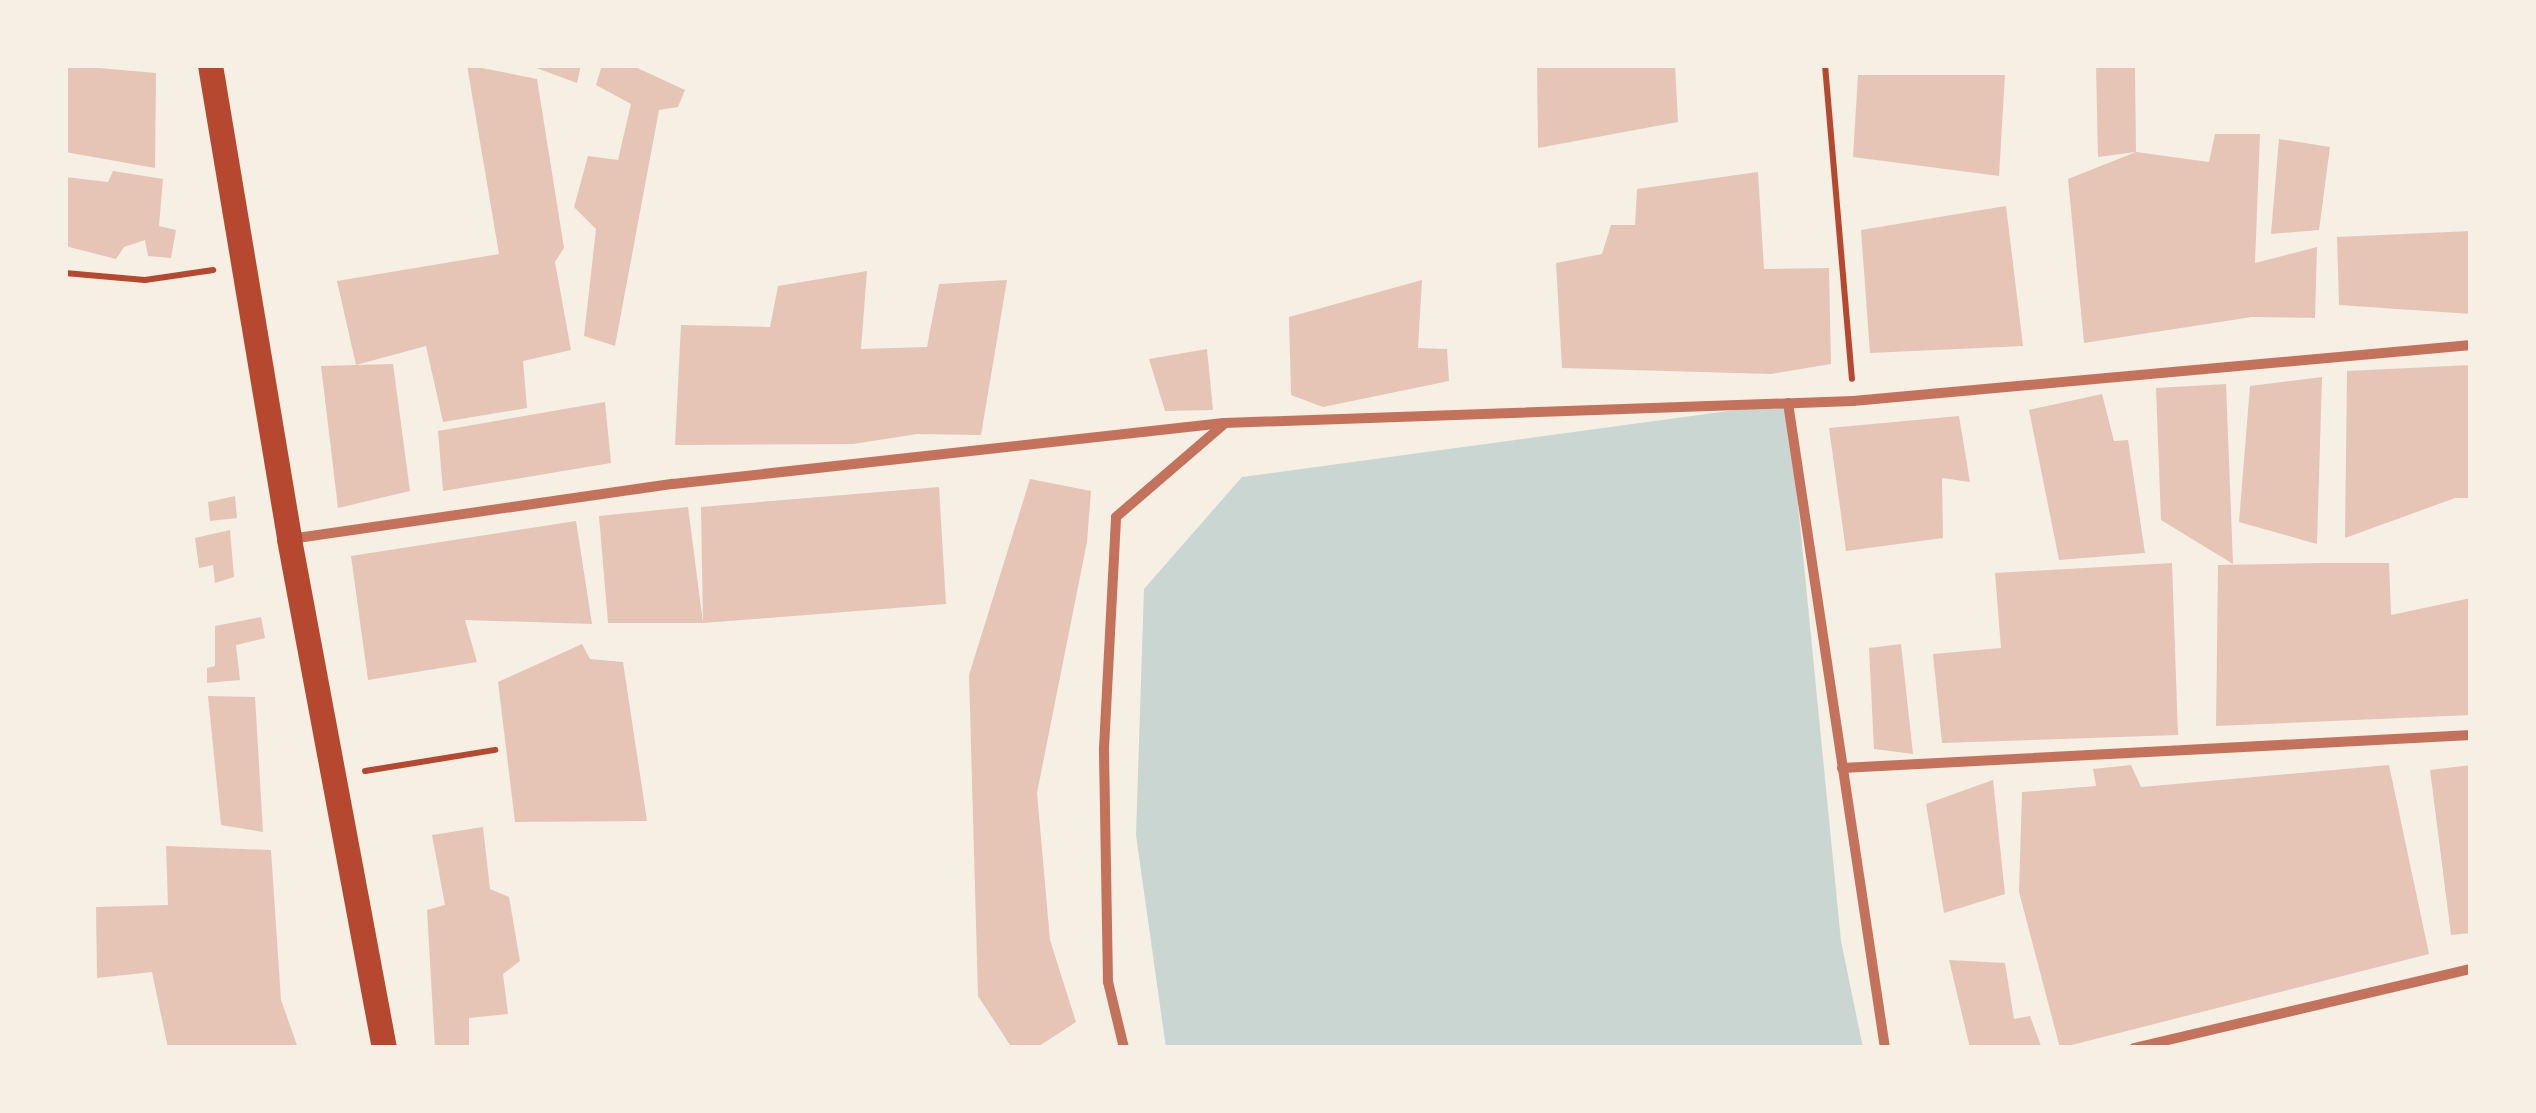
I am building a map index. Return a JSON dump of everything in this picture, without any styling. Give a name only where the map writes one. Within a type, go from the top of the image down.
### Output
[{"type":"main road","points":[[210,65],[289,539],[384,1048]]},
{"type":"street","points":[[289,539],[673,484],[1224,423],[1853,400],[2471,345]]},
{"type":"street","points":[[1788,403],[1885,1048]]},
{"type":"street","points":[[1124,1048],[1108,982],[1104,768],[1116,516],[1224,423]]},
{"type":"street","points":[[1842,768],[2471,736]]},
{"type":"street","points":[[2134,1048],[2471,969]]},
{"type":"path","points":[[1825,65],[1853,400]]},
{"type":"path","points":[[65,273],[145,280],[244,265]]},
{"type":"path","points":[[334,776],[494,750]]},
{"type":"shaded area","points":[[1788,403],[1841,941],[1863,1048],[1166,1048],[1136,835],[1144,589],[1242,477]]},
{"type":"building","points":[[65,65],[156,73],[155,168],[65,152]]},
{"type":"building","points":[[467,65],[537,79],[564,248],[555,262],[571,350],[523,361],[527,408],[443,422],[426,346],[356,365],[337,281],[499,254]]},
{"type":"building","points":[[528,65],[581,65],[577,83]]},
{"type":"building","points":[[602,65],[631,65],[685,90],[678,107],[659,110],[615,346],[584,336],[596,229],[574,207],[588,156],[618,160],[631,104],[596,85]]},
{"type":"building","points":[[1537,65],[1675,65],[1678,122],[1538,148]]},
{"type":"building","points":[[2096,65],[2135,65],[2136,152],[2098,157]]},
{"type":"building","points":[[1858,75],[2005,75],[1999,176],[1853,157]]},
{"type":"building","points":[[2215,134],[2260,134],[2255,263],[2317,247],[2315,318],[2252,317],[2084,343],[2068,179],[2136,152],[2209,162]]},
{"type":"building","points":[[2279,139],[2330,147],[2319,230],[2271,234]]},
{"type":"building","points":[[113,171],[163,179],[159,226],[176,230],[171,258],[148,256],[145,240],[124,247],[116,259],[65,246],[65,177],[108,182]]},
{"type":"building","points":[[1758,172],[1764,269],[1829,268],[1831,364],[1771,374],[1562,368],[1556,263],[1602,254],[1611,225],[1635,225],[1637,189]]},
{"type":"building","points":[[2006,206],[2023,346],[1870,353],[1861,230]]},
{"type":"building","points":[[2471,231],[2471,314],[2339,305],[2337,237]]},
{"type":"building","points":[[867,271],[861,349],[927,347],[939,284],[1007,280],[981,435],[917,434],[853,444],[675,445],[681,325],[770,327],[778,286]]},
{"type":"building","points":[[1422,280],[1418,348],[1447,349],[1449,381],[1323,407],[1291,395],[1289,317]]},
{"type":"building","points":[[1207,349],[1213,410],[1165,411],[1149,359]]},
{"type":"building","points":[[393,364],[410,491],[338,508],[321,366]]},
{"type":"building","points":[[2471,365],[2471,498],[2455,498],[2345,538],[2347,371]]},
{"type":"building","points":[[2322,377],[2317,544],[2239,522],[2250,386]]},
{"type":"building","points":[[2226,384],[2233,564],[2161,520],[2156,388]]},
{"type":"building","points":[[2102,394],[2114,441],[2128,440],[2145,553],[2059,560],[2029,410]]},
{"type":"building","points":[[605,402],[611,463],[443,491],[438,431]]},
{"type":"building","points":[[1959,416],[1970,482],[1942,478],[1943,538],[1846,551],[1829,428]]},
{"type":"building","points":[[1030,479],[1091,491],[1087,542],[1037,793],[1050,940],[1076,1022],[1036,1048],[1012,1048],[978,996],[969,675]]},
{"type":"building","points":[[939,487],[946,604],[703,623],[701,507]]},
{"type":"building","points":[[235,496],[237,518],[210,521],[208,502]]},
{"type":"building","points":[[688,507],[703,623],[608,623],[599,516]]},
{"type":"building","points":[[576,521],[592,624],[465,620],[477,662],[368,680],[351,556]]},
{"type":"building","points":[[230,530],[234,577],[215,583],[213,565],[199,568],[195,538]]},
{"type":"building","points":[[2172,563],[2178,735],[1942,743],[1933,654],[2001,648],[1995,573]]},
{"type":"building","points":[[2389,563],[2391,615],[2471,598],[2471,715],[2216,726],[2218,565]]},
{"type":"building","points":[[261,617],[265,638],[236,645],[240,680],[207,683],[207,668],[215,666],[215,626]]},
{"type":"building","points":[[582,644],[590,659],[623,662],[647,821],[515,822],[498,682]]},
{"type":"building","points":[[1901,644],[1913,754],[1874,749],[1869,648]]},
{"type":"building","points":[[208,696],[255,697],[263,832],[221,825]]},
{"type":"building","points":[[2131,765],[2141,787],[2389,765],[2429,954],[2060,1048],[2019,892],[2022,792],[2096,786],[2093,769]]},
{"type":"building","points":[[2471,765],[2471,933],[2451,935],[2430,770]]},
{"type":"building","points":[[1993,780],[2005,894],[1944,913],[1926,804]]},
{"type":"building","points":[[483,827],[490,889],[509,897],[520,961],[503,974],[508,1014],[469,1018],[469,1046],[435,1048],[427,910],[445,905],[432,835]]},
{"type":"building","points":[[166,846],[271,850],[281,1000],[298,1048],[168,1048],[152,972],[97,978],[96,907],[168,905]]},
{"type":"building","points":[[1949,960],[2005,963],[2014,1019],[2030,1016],[2041,1046],[1970,1048]]}]
